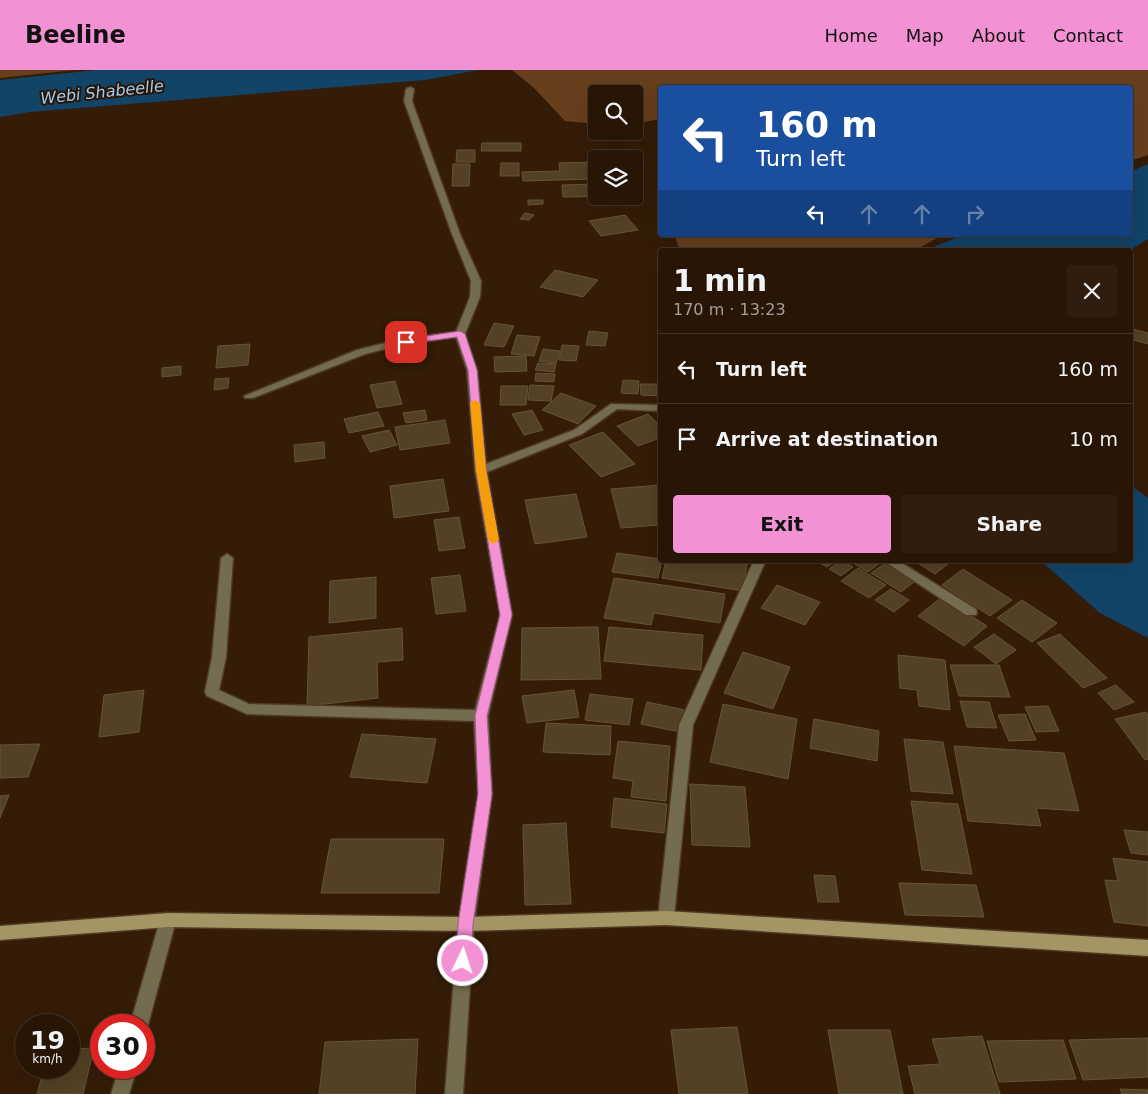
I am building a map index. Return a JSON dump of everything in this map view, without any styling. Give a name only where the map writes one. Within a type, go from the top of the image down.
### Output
[{"type":"street","points":[[410,89],[408,101],[456,234],[476,281],[475,297],[460,334],[472,370],[481,470],[506,615],[481,716],[485,794],[466,924],[454,1094]]},
{"type":"street","points":[[249,396],[362,352],[406,342],[460,334]]},
{"type":"street","points":[[481,470],[578,432],[615,406],[658,408]]},
{"type":"street","points":[[227,558],[219,657],[212,692],[247,709],[481,716]]},
{"type":"street","points":[[666,918],[686,725],[759,563]]},
{"type":"street","points":[[893,563],[972,612]]},
{"type":"street","points":[[0,933],[168,920],[466,924],[666,918],[1148,948]]},
{"type":"street","points":[[142,1014],[168,920]]},
{"type":"street","points":[[120,1094],[125,1079]]},
{"type":"shaded area","points":[[0,70],[75,70],[0,78]]},
{"type":"shaded area","points":[[512,70],[1148,70],[1148,155],[1133,160],[1133,85],[658,85],[658,119],[643,122],[643,85],[588,85],[588,123],[565,121],[534,88]]},
{"type":"shaded area","points":[[675,237],[939,237],[919,248],[679,248]]},
{"type":"water","name":"Webi Shabeelle","points":[[96,70],[478,70],[425,80],[30,112],[0,117],[0,80]]},
{"type":"water","points":[[1148,164],[1148,239],[1133,248],[931,248],[958,237],[1133,237],[1133,171]]},
{"type":"water","points":[[1133,487],[1148,498],[1148,638],[1100,613],[1043,563],[1133,563]]},
{"type":"building","points":[[482,143],[521,143],[521,151],[481,151]]},
{"type":"building","points":[[457,150],[475,150],[475,162],[456,162]]},
{"type":"building","points":[[588,162],[588,179],[523,181],[522,172],[560,171],[559,163]]},
{"type":"building","points":[[501,163],[519,163],[519,176],[500,176]]},
{"type":"building","points":[[453,164],[470,164],[469,186],[452,186]]},
{"type":"building","points":[[588,184],[588,197],[563,197],[562,185]]},
{"type":"building","points":[[528,200],[543,200],[543,204],[528,205]]},
{"type":"building","points":[[525,213],[534,215],[529,220],[520,219]]},
{"type":"building","points":[[625,215],[638,230],[601,236],[589,221]]},
{"type":"building","points":[[555,270],[598,280],[583,297],[540,287]]},
{"type":"building","points":[[494,323],[514,326],[504,347],[484,345]]},
{"type":"building","points":[[1133,329],[1148,333],[1148,344],[1133,340]]},
{"type":"building","points":[[589,331],[608,333],[605,346],[586,345]]},
{"type":"building","points":[[517,335],[540,337],[534,356],[511,354]]},
{"type":"building","points":[[250,344],[248,365],[216,368],[218,346]]},
{"type":"building","points":[[562,345],[579,346],[576,361],[559,360]]},
{"type":"building","points":[[543,349],[560,351],[556,363],[539,361]]},
{"type":"building","points":[[526,356],[527,371],[495,372],[494,357]]},
{"type":"building","points":[[538,363],[556,364],[554,372],[535,370]]},
{"type":"building","points":[[181,366],[181,375],[162,377],[162,368]]},
{"type":"building","points":[[536,373],[555,374],[554,382],[535,381]]},
{"type":"building","points":[[229,378],[228,388],[214,390],[215,379]]},
{"type":"building","points":[[623,380],[639,381],[638,394],[621,393]]},
{"type":"building","points":[[395,381],[402,404],[377,408],[370,385]]},
{"type":"building","points":[[640,384],[658,384],[658,396],[641,395]]},
{"type":"building","points":[[530,385],[554,386],[551,401],[528,400]]},
{"type":"building","points":[[501,386],[528,386],[526,405],[500,405]]},
{"type":"building","points":[[561,393],[596,406],[578,424],[542,410]]},
{"type":"building","points":[[425,410],[427,420],[406,423],[403,413]]},
{"type":"building","points":[[532,410],[543,430],[524,435],[512,414]]},
{"type":"building","points":[[378,412],[384,426],[349,433],[344,419]]},
{"type":"building","points":[[648,414],[658,424],[658,439],[638,446],[617,426]]},
{"type":"building","points":[[445,420],[450,443],[400,450],[395,427]]},
{"type":"building","points":[[389,430],[397,445],[370,452],[362,436]]},
{"type":"building","points":[[603,432],[635,464],[601,477],[569,445]]},
{"type":"building","points":[[324,442],[325,458],[295,462],[294,445]]},
{"type":"building","points":[[443,479],[449,511],[394,518],[390,486]]},
{"type":"building","points":[[658,485],[658,525],[621,528],[611,489]]},
{"type":"building","points":[[576,494],[587,537],[535,544],[525,500]]},
{"type":"building","points":[[459,517],[465,548],[439,551],[434,520]]},
{"type":"building","points":[[617,553],[658,559],[658,563],[661,563],[658,578],[612,572]]},
{"type":"building","points":[[665,563],[747,564],[743,591],[662,578]]},
{"type":"building","points":[[820,563],[833,563],[827,567]]},
{"type":"building","points":[[837,563],[846,563],[853,567],[841,576],[829,569]]},
{"type":"building","points":[[853,563],[880,563],[868,572]]},
{"type":"building","points":[[918,563],[949,563],[935,574]]},
{"type":"building","points":[[884,564],[914,582],[901,592],[871,573]]},
{"type":"building","points":[[858,568],[886,585],[869,598],[841,581]]},
{"type":"building","points":[[963,569],[1012,600],[990,616],[942,585]]},
{"type":"building","points":[[460,575],[466,611],[436,614],[431,578]]},
{"type":"building","points":[[376,577],[376,618],[329,623],[330,581]]},
{"type":"building","points":[[614,578],[725,594],[720,623],[654,613],[651,625],[604,618]]},
{"type":"building","points":[[777,585],[820,602],[805,625],[761,608]]},
{"type":"building","points":[[891,589],[909,600],[894,612],[875,600]]},
{"type":"building","points":[[942,597],[987,626],[964,646],[918,616]]},
{"type":"building","points":[[1022,600],[1057,623],[1032,642],[997,618]]},
{"type":"building","points":[[598,627],[601,679],[521,680],[522,628]]},
{"type":"building","points":[[609,627],[703,635],[701,670],[604,661]]},
{"type":"building","points":[[402,628],[403,660],[377,662],[378,698],[307,706],[309,637]]},
{"type":"building","points":[[994,634],[1016,650],[996,664],[974,647]]},
{"type":"building","points":[[1060,634],[1107,678],[1083,688],[1037,643]]},
{"type":"building","points":[[743,652],[790,667],[773,709],[724,693]]},
{"type":"building","points":[[898,655],[945,660],[950,710],[919,706],[917,690],[900,688]]},
{"type":"building","points":[[950,665],[999,665],[1010,697],[959,696]]},
{"type":"building","points":[[1116,685],[1134,702],[1114,710],[1098,693]]},
{"type":"building","points":[[144,690],[139,732],[99,737],[104,695]]},
{"type":"building","points":[[574,690],[579,717],[527,723],[522,696]]},
{"type":"building","points":[[590,694],[633,699],[629,725],[585,720]]},
{"type":"building","points":[[960,701],[989,702],[997,728],[967,727]]},
{"type":"building","points":[[647,702],[685,710],[680,732],[641,724]]},
{"type":"building","points":[[723,704],[797,719],[788,779],[710,762]]},
{"type":"building","points":[[1048,706],[1059,731],[1036,732],[1025,707]]},
{"type":"building","points":[[1146,712],[1148,714],[1148,759],[1145,760],[1115,719]]},
{"type":"building","points":[[1025,714],[1036,740],[1009,741],[998,715]]},
{"type":"building","points":[[814,719],[879,731],[877,761],[810,748]]},
{"type":"building","points":[[546,723],[611,726],[610,755],[543,752]]},
{"type":"building","points":[[362,734],[436,739],[427,783],[350,777]]},
{"type":"building","points":[[904,739],[943,742],[953,794],[911,791]]},
{"type":"building","points":[[618,741],[670,746],[666,801],[631,797],[633,781],[613,778]]},
{"type":"building","points":[[40,744],[28,777],[0,778],[0,745]]},
{"type":"building","points":[[954,746],[1064,753],[1079,811],[1036,808],[1041,826],[968,821]]},
{"type":"building","points":[[690,784],[745,787],[750,847],[692,845]]},
{"type":"building","points":[[9,795],[0,818],[0,796]]},
{"type":"building","points":[[614,798],[667,804],[664,833],[611,827]]},
{"type":"building","points":[[911,801],[958,804],[972,874],[922,870]]},
{"type":"building","points":[[566,823],[571,904],[525,905],[523,825]]},
{"type":"building","points":[[1124,830],[1148,832],[1148,855],[1131,853]]},
{"type":"building","points":[[331,839],[444,839],[439,893],[321,893]]},
{"type":"building","points":[[1113,858],[1148,862],[1148,926],[1114,922],[1105,880],[1118,881]]},
{"type":"building","points":[[814,875],[835,876],[839,902],[818,902]]},
{"type":"building","points":[[899,883],[976,885],[984,917],[905,915]]},
{"type":"building","points":[[737,1027],[748,1094],[679,1094],[671,1030]]},
{"type":"building","points":[[828,1030],[890,1030],[903,1094],[839,1094]]},
{"type":"building","points":[[982,1036],[1000,1094],[915,1094],[908,1066],[940,1064],[932,1039]]},
{"type":"building","points":[[1148,1038],[1148,1077],[1083,1080],[1069,1040]]},
{"type":"building","points":[[418,1039],[415,1094],[319,1094],[325,1042]]},
{"type":"building","points":[[1063,1040],[1076,1079],[999,1082],[987,1041]]},
{"type":"building","points":[[90,1048],[90,1065],[83,1094],[37,1094],[41,1079],[80,1079],[80,1049]]},
{"type":"building","points":[[1120,1089],[1148,1090],[1148,1094],[1122,1094]]},
{"type":"slow traffic","points":[[475,403],[481,470],[493,540]]},
{"type":"route","points":[[406,342],[460,334],[472,370],[481,470],[506,615],[481,716],[485,794],[466,924],[463,961]]}]
